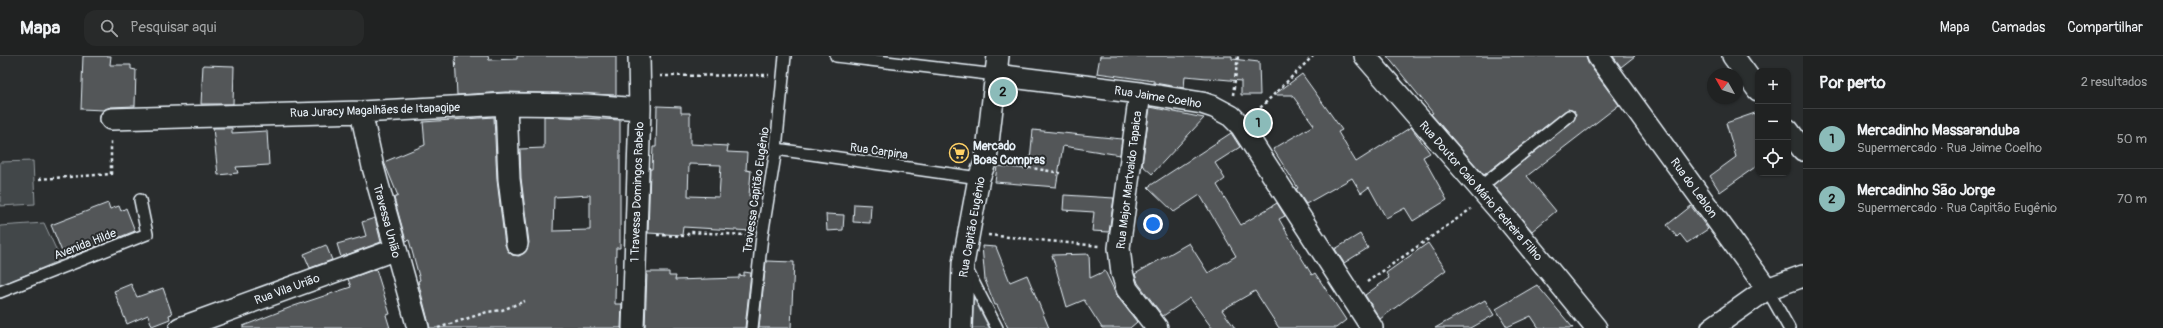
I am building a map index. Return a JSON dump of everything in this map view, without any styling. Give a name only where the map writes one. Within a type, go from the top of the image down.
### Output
[{"type":"street","name":"Rua Doutor Caio Mário Pedreira Filho","points":[[1365,56],[1483,192],[1596,328]]},
{"type":"street","name":"Rua do Leblon","points":[[1598,56],[1767,290]]},
{"type":"street","points":[[1732,56],[1755,86]]},
{"type":"street","name":"Rua Jaime Coelho","points":[[997,65],[1140,93],[1202,103],[1214,107],[1236,121],[1372,328]]},
{"type":"street","name":"Rua Capitão Eugênio","points":[[961,328],[963,264],[983,169],[997,65]]},
{"type":"street","name":"1 Travessa Domingos Rabelo","points":[[633,328],[640,109],[639,66]]},
{"type":"street","name":"Rua Major Martvaido Tapaica","points":[[1140,93],[1119,248],[1122,273],[1127,289],[1157,328]]},
{"type":"street","points":[[506,104],[509,179],[517,244]]},
{"type":"street","name":"Rua Juracy Magalhães de Itapagipe","points":[[111,119],[361,112],[506,104],[587,105],[640,109]]},
{"type":"street","name":"Travessa União","points":[[361,112],[394,250],[418,328]]},
{"type":"street","points":[[1791,134],[1803,150]]},
{"type":"street","name":"Rua Vila Urião","points":[[180,328],[394,250]]},
{"type":"street","points":[[1712,328],[1767,290],[1803,276]]},
{"type":"lane","name":"Travessa Capitão Eugênio","points":[[752,328],[762,236],[776,149],[785,56]]},
{"type":"lane","points":[[836,56],[997,65]]},
{"type":"lane","points":[[1483,192],[1569,116]]},
{"type":"lane","name":"Rua Carpina","points":[[776,149],[983,169]]},
{"type":"lane","name":"Avenida Hilde","points":[[0,292],[147,234],[140,200]]},
{"type":"lane","points":[[963,264],[997,328]]},
{"type":"lane","points":[[1767,290],[1789,328]]},
{"type":"path","points":[[1236,121],[1238,56]]},
{"type":"path","points":[[1236,121],[1313,56]]},
{"type":"path","points":[[639,66],[783,75]]},
{"type":"path","points":[[39,179],[111,174],[111,119]]},
{"type":"path","points":[[983,169],[1060,173]]},
{"type":"path","points":[[1350,294],[1483,192]]},
{"type":"path","points":[[636,233],[686,236],[690,232],[762,236]]},
{"type":"path","points":[[970,233],[1119,248]]},
{"type":"path","points":[[437,328],[487,312],[502,310],[525,301]]},
{"type":"shaded area","points":[[33,161],[35,204],[0,206],[0,162]]},
{"type":"shaded area","points":[[44,223],[61,260],[0,286],[0,226]]},
{"type":"shaded area","points":[[974,299],[989,328],[972,328]]},
{"type":"building","points":[[83,56],[111,56],[110,65],[131,65],[131,69],[136,70],[135,106],[111,107],[104,110],[81,109]]},
{"type":"building","points":[[455,56],[488,56],[489,60],[517,59],[517,56],[616,56],[616,95],[506,92],[457,95]]},
{"type":"building","points":[[1100,56],[1232,56],[1232,59],[1259,62],[1260,95],[1241,95],[1241,81],[1185,76],[1184,88],[1154,83],[1154,81],[1097,73]]},
{"type":"building","points":[[1387,56],[1586,56],[1588,63],[1619,105],[1527,176],[1556,211],[1532,231],[1493,185],[1573,121],[1576,115],[1574,111],[1568,109],[1565,111],[1484,175],[1431,114],[1433,113]]},
{"type":"building","points":[[1613,56],[1635,56],[1621,67]]},
{"type":"building","points":[[203,65],[234,66],[233,104],[201,104]]},
{"type":"building","points":[[1302,74],[1342,130],[1338,132],[1356,162],[1411,127],[1430,153],[1423,157],[1447,200],[1413,221],[1405,208],[1386,218],[1369,187],[1361,193],[1352,178],[1306,204],[1296,189],[1298,188],[1273,149],[1314,125],[1292,95],[1274,95]]},
{"type":"building","points":[[657,106],[681,107],[681,113],[690,113],[690,144],[728,146],[727,152],[747,153],[746,170],[751,171],[749,196],[754,196],[752,231],[683,227],[682,235],[648,233],[650,169],[652,169],[653,147],[656,147]],"holes":[[[689,164],[721,165],[719,197],[688,196]]]},
{"type":"building","points":[[1150,107],[1204,118],[1152,174],[1142,165]]},
{"type":"building","points":[[1755,113],[1755,167],[1720,192],[1710,176],[1736,157],[1726,123]]},
{"type":"building","points":[[544,116],[620,120],[620,248],[616,248],[615,304],[622,304],[621,328],[430,328],[418,281],[420,280],[409,240],[406,241],[394,198],[398,196],[384,162],[425,145],[423,122],[494,117],[497,180],[505,245],[512,255],[519,256],[524,253],[529,243],[521,178],[520,149],[544,148]],"holes":[[[590,195],[590,230],[553,231],[554,197]]]},
{"type":"building","points":[[213,128],[232,128],[232,133],[267,131],[269,165],[236,167],[238,173],[218,175]]},
{"type":"building","points":[[1033,130],[1122,139],[1120,155],[1063,146],[1056,187],[995,182],[997,166],[1029,169]]},
{"type":"building","points":[[1231,133],[1240,147],[1215,163],[1225,179],[1217,185],[1241,225],[1277,203],[1285,216],[1279,219],[1298,252],[1312,275],[1315,273],[1346,320],[1336,328],[1279,328],[1255,291],[1222,310],[1235,328],[1212,328],[1190,298],[1163,316],[1138,283],[1135,274],[1189,243],[1208,273],[1236,256],[1200,195],[1174,212],[1148,187]]},
{"type":"building","points":[[1064,195],[1114,198],[1109,232],[1092,231],[1094,212],[1063,210]]},
{"type":"building","points":[[108,203],[110,209],[119,206],[121,211],[126,208],[135,231],[65,259],[51,225]]},
{"type":"building","points":[[854,204],[871,205],[870,223],[853,222]]},
{"type":"building","points":[[1691,206],[1708,229],[1687,243],[1680,234],[1677,237],[1667,225]]},
{"type":"building","points":[[826,214],[844,215],[843,230],[827,231]]},
{"type":"building","points":[[375,218],[381,242],[341,257],[337,244],[366,236],[362,222]]},
{"type":"building","points":[[1360,234],[1368,248],[1344,263],[1335,249]]},
{"type":"building","points":[[1428,243],[1446,270],[1380,319],[1365,295],[1389,278],[1386,273]]},
{"type":"building","points":[[326,245],[332,260],[310,268],[304,254]]},
{"type":"building","points":[[982,246],[996,247],[1010,282],[1027,275],[1049,328],[1008,328],[997,305],[995,305],[985,280]]},
{"type":"building","points":[[1089,254],[1090,278],[1105,271],[1117,296],[1137,322],[1130,328],[1102,328],[1084,300],[1067,307],[1052,255]]},
{"type":"building","points":[[766,261],[794,262],[791,328],[759,328]]},
{"type":"building","points":[[376,269],[390,314],[386,315],[390,328],[243,328],[243,326],[294,306],[351,287],[348,279]]},
{"type":"building","points":[[647,272],[669,272],[669,276],[676,276],[675,280],[739,278],[739,275],[744,276],[744,272],[751,273],[745,328],[645,328]]},
{"type":"building","points":[[131,284],[137,297],[163,288],[172,314],[169,315],[170,319],[152,326],[148,315],[127,324],[114,291]]},
{"type":"building","points":[[1537,285],[1573,328],[1539,328],[1531,316],[1507,327],[1496,309]]},
{"type":"building","points":[[1485,300],[1494,315],[1471,328],[1435,328]]},
{"type":"place","name":"Mercadinho São Jorge","points":[[1003,92]]},
{"type":"place","name":"Mercadinho Massaranduba","points":[[1258,123]]},
{"type":"place","name":"Mercado Boas Compras","points":[[959,153]]}]
